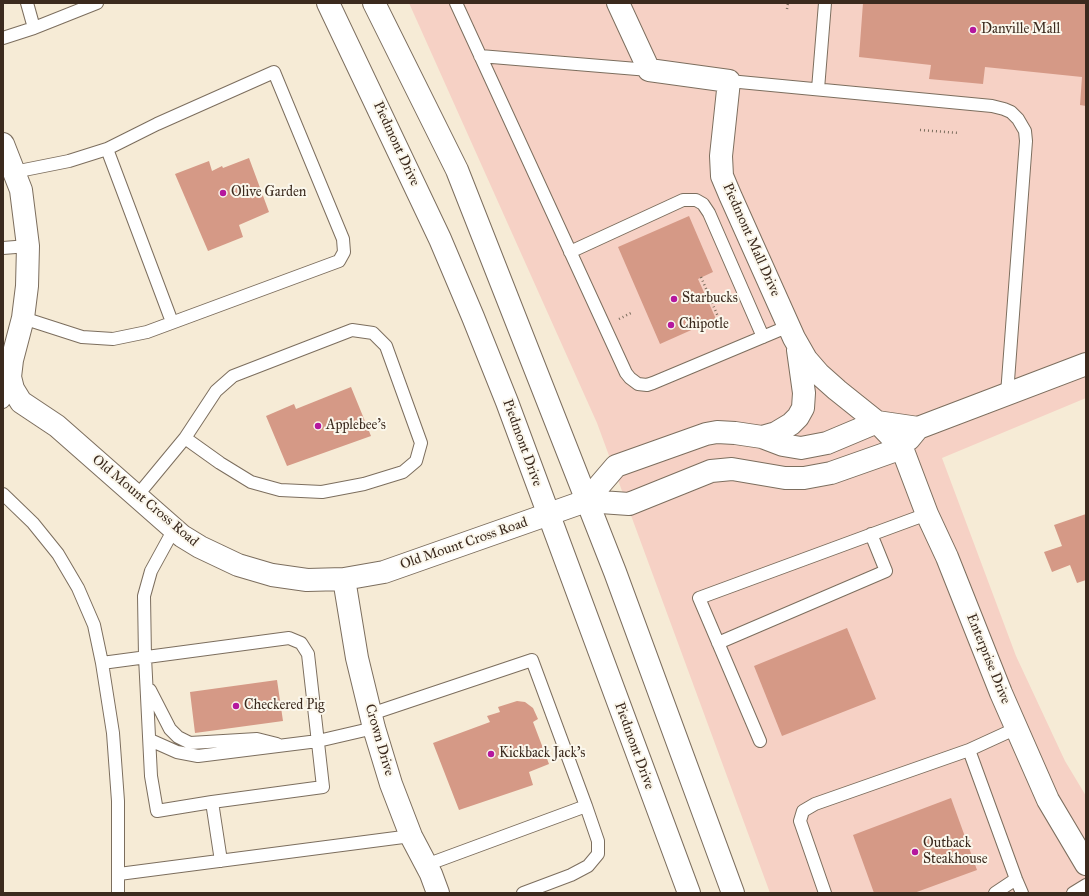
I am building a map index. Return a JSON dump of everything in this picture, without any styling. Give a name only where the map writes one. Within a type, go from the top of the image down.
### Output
[{"type":"street","name":"Piedmont Drive","points":[[328,3],[443,246],[473,317],[507,402],[689,893]]},
{"type":"street","points":[[374,3],[457,170],[615,572],[733,893]]},
{"type":"street","points":[[618,3],[649,70],[729,81]]},
{"type":"street","name":"Piedmont Mall Drive","points":[[729,81],[721,156],[722,176],[793,335],[806,358],[819,374],[877,422],[902,448]]},
{"type":"street","points":[[3,144],[21,190],[28,246],[27,286],[23,318],[12,360],[8,396]]},
{"type":"street","points":[[762,437],[776,433],[790,424],[798,417],[802,408],[804,393],[793,335]]},
{"type":"street","points":[[586,501],[616,466],[706,434],[717,432],[762,437],[783,445],[797,448],[826,443],[877,422],[918,428],[1086,364]]},
{"type":"street","name":"Old Mount Cross Road","points":[[8,396],[21,402],[57,426],[182,536],[200,547],[238,565],[272,575],[307,580],[344,579],[384,572],[586,501],[629,504],[695,476],[719,470],[739,470],[791,478],[816,476],[841,470],[902,448]]},
{"type":"street","points":[[902,448],[918,428]]},
{"type":"street","name":"Enterprise Drive","points":[[902,448],[1016,728],[1048,800],[1086,864]]},
{"type":"street","name":"Crown Drive","points":[[344,579],[357,658],[372,721],[391,784],[411,836],[438,893]]},
{"type":"lane","points":[[27,3],[34,28]]},
{"type":"lane","points":[[3,38],[34,28],[97,3]]},
{"type":"lane","points":[[456,3],[626,373],[630,378],[638,384],[647,385],[764,337],[793,335]]},
{"type":"lane","points":[[818,89],[825,3]]},
{"type":"lane","points":[[480,56],[649,70]]},
{"type":"lane","points":[[14,172],[69,161],[107,150],[157,124],[274,72],[343,239],[344,252],[339,261],[147,332],[113,339],[82,337],[23,318]]},
{"type":"lane","points":[[729,81],[992,106],[1011,112],[1021,123],[1025,131],[1026,141],[1007,394]]},
{"type":"lane","points":[[107,150],[172,322]]},
{"type":"lane","points":[[570,252],[683,200],[696,200],[703,204],[709,213],[764,337]]},
{"type":"lane","points":[[3,248],[28,246]]},
{"type":"lane","points":[[137,496],[185,438],[216,391],[233,376],[352,330],[373,333],[386,346],[421,443],[416,461],[404,472],[364,484],[322,492],[280,490],[251,482],[220,463],[185,438]]},
{"type":"lane","points":[[3,494],[33,523],[58,554],[78,588],[94,625],[102,663],[114,744],[118,801],[118,893]]},
{"type":"lane","points":[[760,740],[699,598],[928,514]]},
{"type":"lane","points":[[102,663],[145,657],[289,638],[301,643],[308,654],[323,787],[156,811],[151,776],[145,657],[144,596],[151,571],[174,529]]},
{"type":"lane","points":[[718,643],[886,571],[871,534]]},
{"type":"lane","points":[[150,740],[177,752],[198,756],[318,741],[532,660],[598,841],[598,854],[588,866],[570,876],[523,893]]},
{"type":"lane","points":[[147,684],[170,729],[178,737],[190,743],[257,739],[281,746]]},
{"type":"lane","points":[[825,893],[800,821],[803,811],[815,804],[969,750],[1016,728]]},
{"type":"lane","points":[[969,750],[1022,893]]},
{"type":"lane","points":[[212,802],[221,861]]},
{"type":"lane","points":[[426,865],[586,806]]},
{"type":"lane","points":[[119,874],[411,836]]},
{"type":"lane","points":[[995,893],[1016,879]]},
{"type":"lane","points":[[1073,893],[1086,885]]},
{"type":"path","points":[[787,9],[788,3]]},
{"type":"path","points":[[920,130],[959,133]]},
{"type":"path","points":[[701,277],[719,319]]},
{"type":"shaded area","name":"Danville Mall","points":[[409,3],[1086,3],[1086,398],[942,458],[1016,656],[1065,761],[1086,796],[1086,893],[770,893],[597,423]]},
{"type":"building","name":"Danville Mall","points":[[863,3],[1086,3],[1086,106],[1080,105],[1082,77],[985,67],[983,84],[929,79],[931,65],[859,57]]},
{"type":"building","name":"Olive Garden","points":[[249,158],[269,212],[239,225],[243,237],[208,251],[175,174],[209,161],[212,171],[222,166],[223,168]]},
{"type":"building","name":"Starbucks","points":[[689,216],[713,272],[698,279],[716,319],[660,344],[618,247]]},
{"type":"building","name":"Applebee's","points":[[351,387],[371,436],[287,466],[266,416],[294,404],[296,409]]},
{"type":"building","points":[[1086,514],[1086,580],[1077,583],[1070,565],[1052,572],[1044,552],[1062,546],[1054,525]]},
{"type":"building","points":[[847,628],[876,699],[782,736],[754,666]]},
{"type":"building","name":"Checkered Pig","points":[[277,680],[283,721],[195,733],[190,692]]},
{"type":"building","name":"Kickback Jack's","points":[[517,701],[525,702],[533,708],[538,719],[533,722],[549,764],[529,772],[533,785],[459,810],[433,743],[490,722],[487,716],[500,712],[498,707]]},
{"type":"building","name":"Outback Steakhouse","points":[[951,798],[977,870],[914,893],[874,893],[853,835]]},
{"type":"place","name":"Danville Mall","points":[[973,30]]},
{"type":"place","name":"Olive Garden","points":[[223,193]]},
{"type":"place","name":"Starbucks","points":[[674,299]]},
{"type":"place","name":"Chipotle","points":[[671,325]]},
{"type":"place","name":"Applebee's","points":[[318,426]]},
{"type":"place","name":"Checkered Pig","points":[[236,706]]},
{"type":"place","name":"Kickback Jack's","points":[[491,754]]},
{"type":"place","name":"Outback Steakhouse","points":[[915,852]]}]
